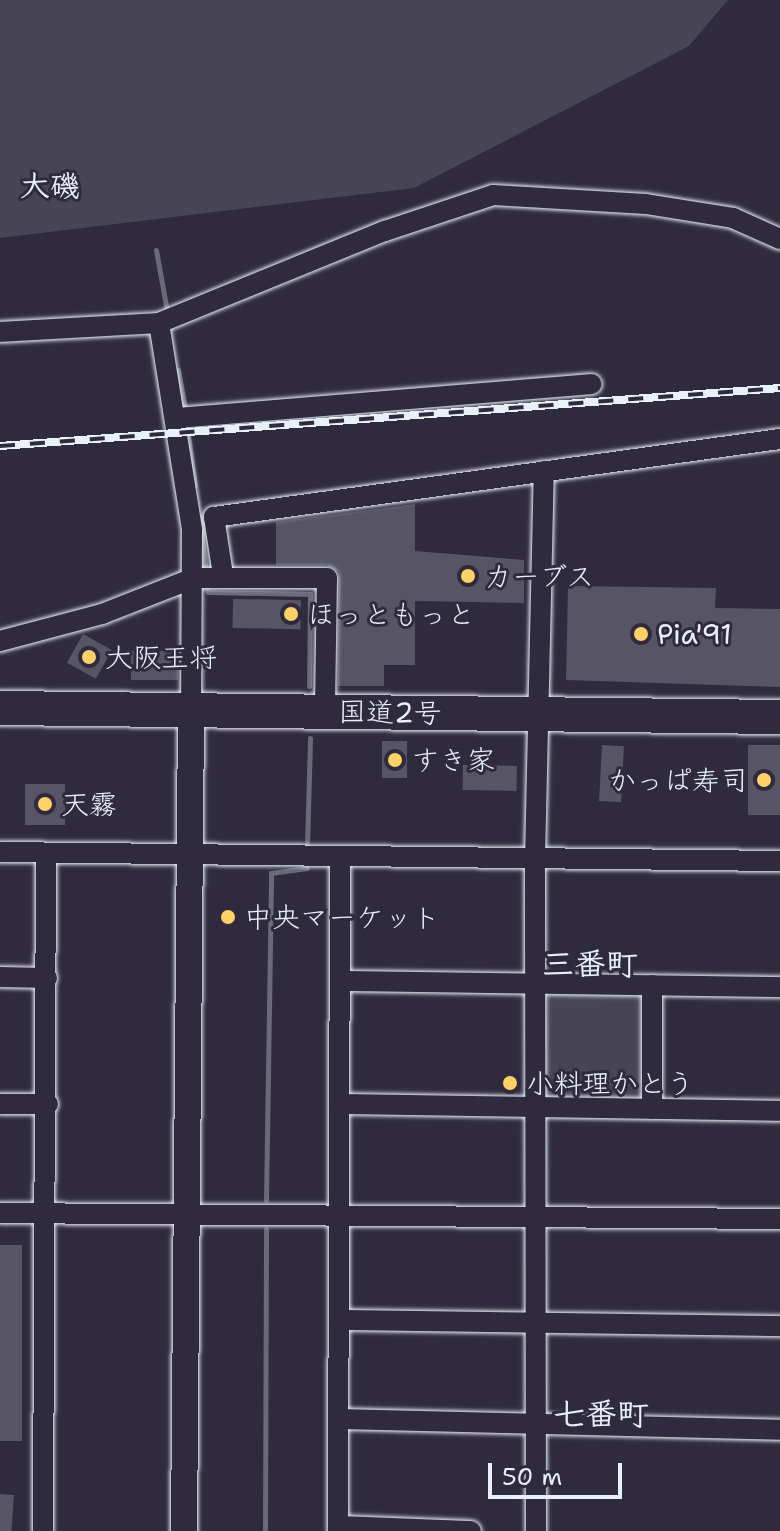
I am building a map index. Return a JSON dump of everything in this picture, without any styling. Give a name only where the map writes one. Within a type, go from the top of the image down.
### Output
[{"type":"highway","name":"国道2号","points":[[0,708],[780,717]]},
{"type":"street","points":[[0,332],[159,323],[385,231],[493,195],[646,204],[733,218],[780,239]]},
{"type":"street","points":[[159,323],[184,417],[208,577]]},
{"type":"street","points":[[184,417],[592,384]]},
{"type":"street","points":[[184,1531],[187,854],[191,710],[214,517],[780,439]]},
{"type":"street","points":[[536,1531],[535,859],[544,471]]},
{"type":"street","points":[[0,641],[102,614],[208,577],[327,578],[325,711]]},
{"type":"street","points":[[0,852],[780,861]]},
{"type":"street","points":[[43,1531],[48,1104],[46,853]]},
{"type":"street","points":[[340,856],[338,1528],[471,1531]]},
{"type":"street","points":[[0,977],[47,978]]},
{"type":"street","points":[[340,981],[780,987]]},
{"type":"street","points":[[652,985],[652,1109]]},
{"type":"street","points":[[0,1104],[48,1104]]},
{"type":"street","points":[[339,1104],[780,1111]]},
{"type":"street","points":[[0,1213],[780,1219]]},
{"type":"street","points":[[339,1320],[780,1326]]},
{"type":"street","points":[[339,1419],[535,1428],[780,1430]]},
{"type":"shaded area","points":[[0,0],[728,0],[689,46],[414,188],[0,238]]},
{"type":"shaded area","points":[[536,984],[652,984],[652,1107],[536,1107]]},
{"type":"building","points":[[415,504],[415,551],[524,560],[524,603],[415,601],[415,665],[384,665],[384,686],[338,686],[339,572],[327,565],[276,565],[276,522]]},
{"type":"building","name":"Pia'91","points":[[568,586],[716,588],[715,608],[780,609],[780,687],[566,680]]},
{"type":"building","points":[[233,599],[301,600],[300,629],[232,628]]},
{"type":"building","name":"大阪王将","points":[[83,634],[112,650],[96,679],[67,663]]},
{"type":"building","points":[[131,651],[178,651],[178,680],[131,680]]},
{"type":"building","name":"すき家","points":[[382,741],[407,741],[407,778],[382,778]]},
{"type":"building","points":[[602,745],[624,746],[621,802],[599,801]]},
{"type":"building","name":"かっぱ寿司","points":[[748,745],[780,745],[780,815],[748,815]]},
{"type":"building","points":[[463,765],[517,766],[517,791],[463,790]]},
{"type":"building","name":"天霧","points":[[25,784],[65,784],[65,825],[25,825]]},
{"type":"building","points":[[0,1245],[22,1245],[22,1441],[0,1441]]},
{"type":"building","points":[[0,1494],[14,1495],[11,1531],[0,1531]]},
{"type":"waterway","points":[[156,250],[167,311]]},
{"type":"waterway","points":[[178,370],[186,413]]},
{"type":"waterway","points":[[188,435],[195,486]]},
{"type":"waterway","points":[[201,531],[206,573]]},
{"type":"waterway","points":[[207,583],[208,592],[310,594],[309,686]]},
{"type":"waterway","points":[[307,847],[310,738]]},
{"type":"waterway","points":[[266,1200],[271,873],[307,868]]},
{"type":"waterway","points":[[265,1531],[266,1229]]},
{"type":"railway","points":[[0,446],[780,388]]},
{"type":"place","name":"カーブス","points":[[468,576]]},
{"type":"place","name":"ほっともっと","points":[[291,614]]},
{"type":"place","name":"Pia'91","points":[[641,634]]},
{"type":"place","name":"大阪王将","points":[[89,657]]},
{"type":"place","name":"すき家","points":[[395,760]]},
{"type":"place","name":"かっぱ寿司","points":[[764,780]]},
{"type":"place","name":"天霧","points":[[45,804]]},
{"type":"place","name":"中央マーケット","points":[[228,917]]},
{"type":"place","name":"小料理かとう","points":[[510,1083]]},
{"type":"district","name":"大磯","points":[[50,186]]},
{"type":"district","name":"三番町","points":[[590,964]]},
{"type":"district","name":"七番町","points":[[601,1414]]}]
